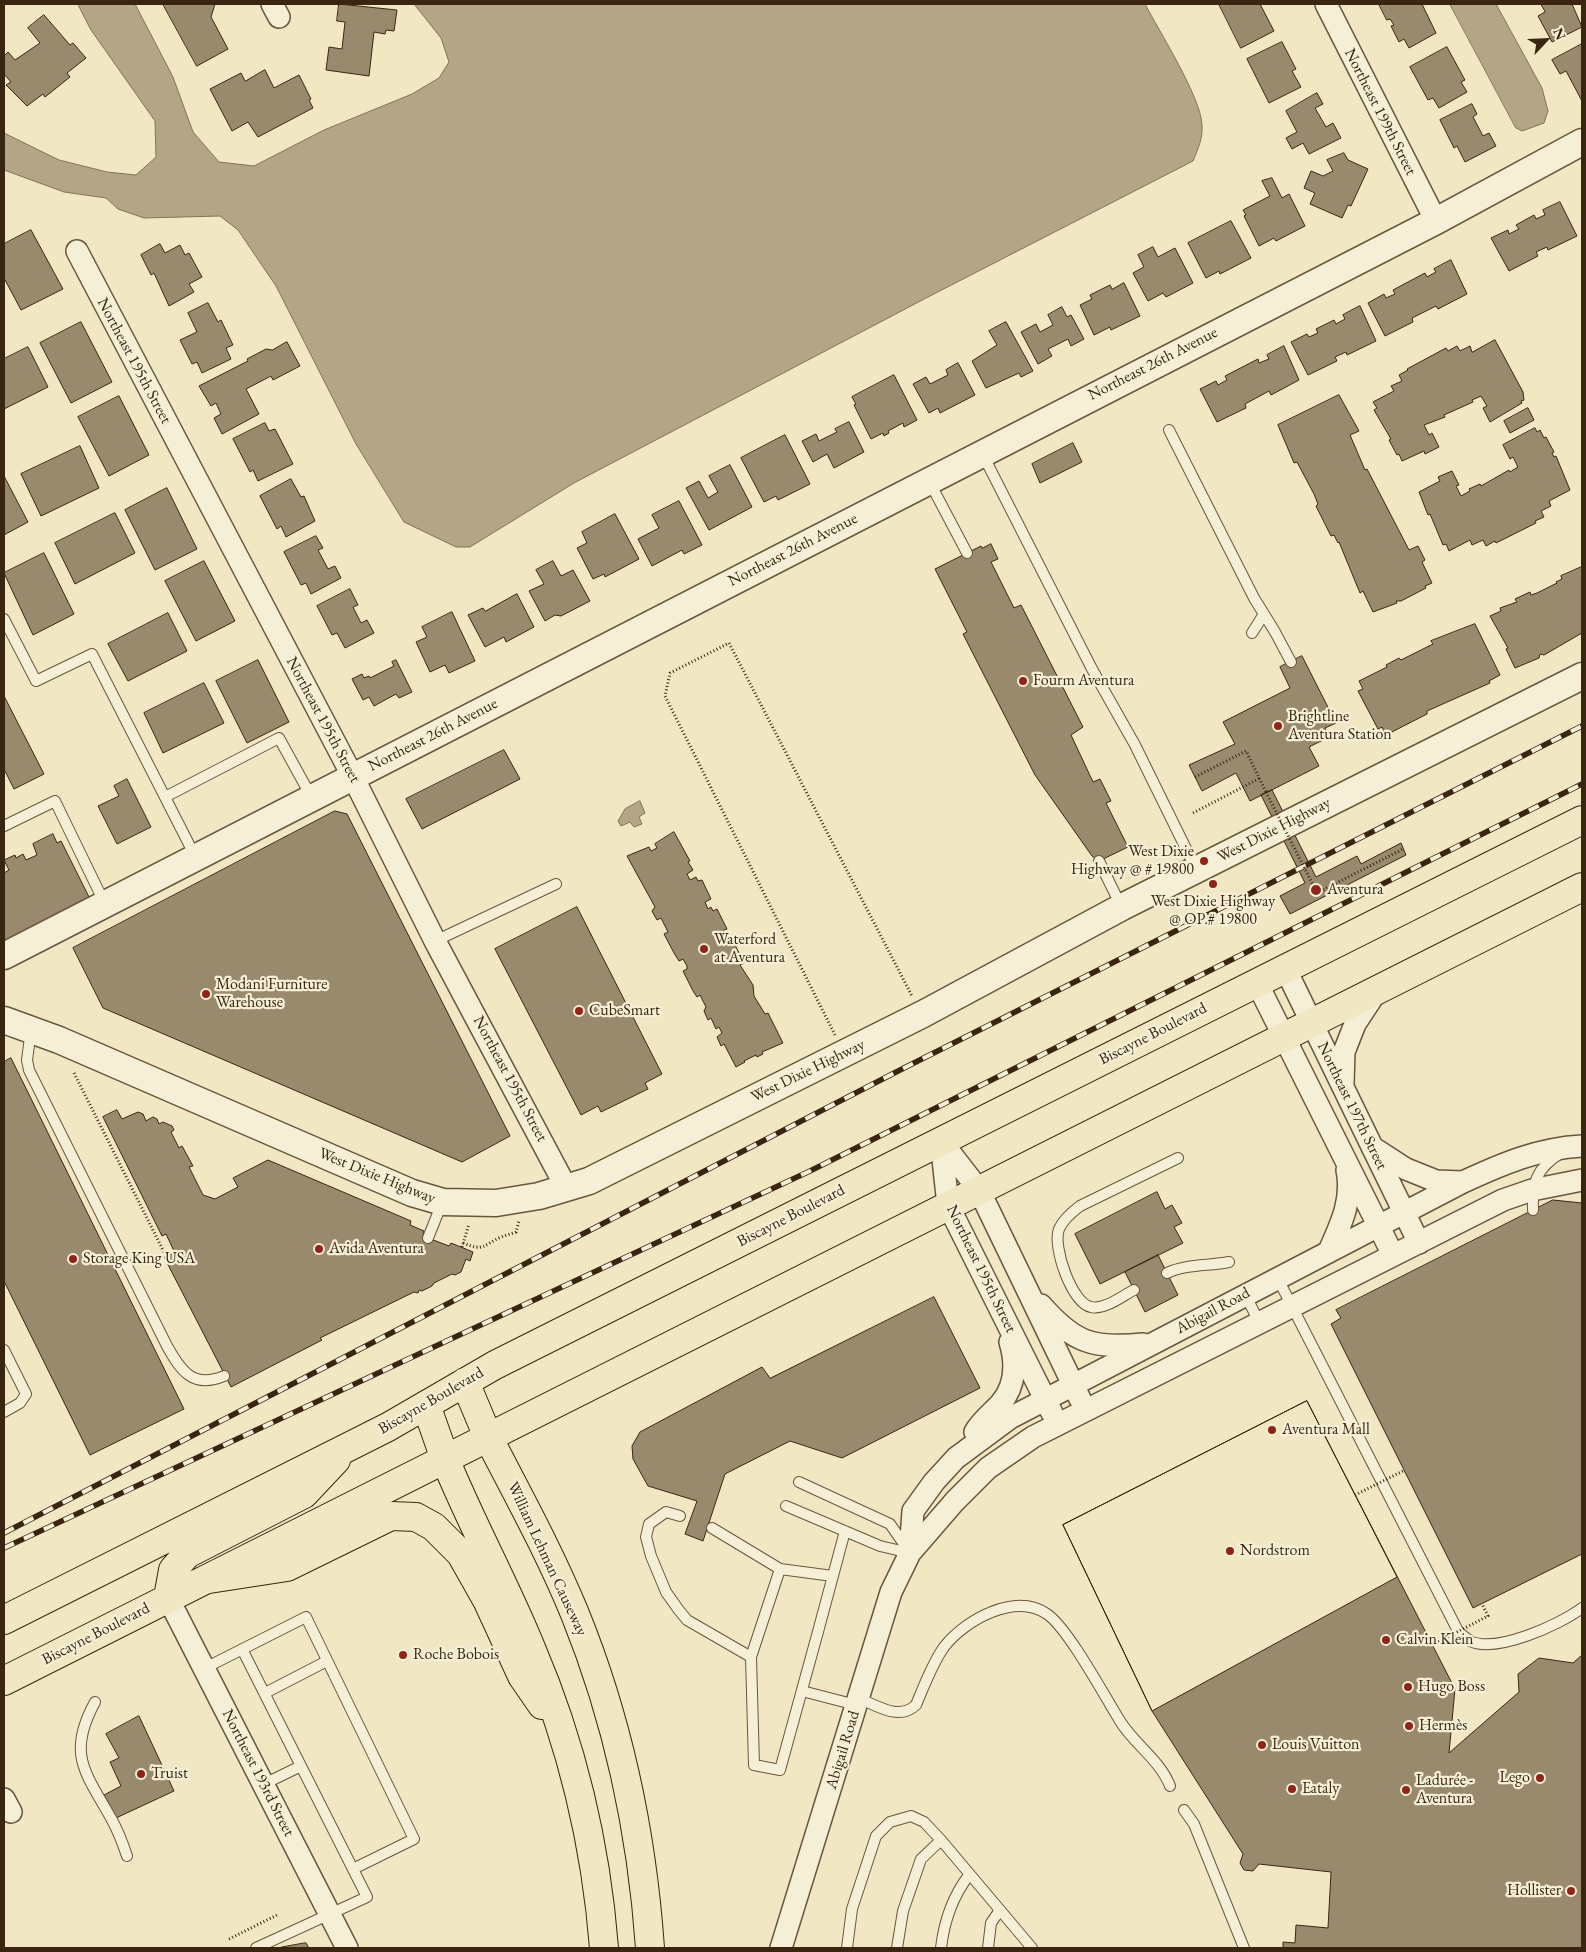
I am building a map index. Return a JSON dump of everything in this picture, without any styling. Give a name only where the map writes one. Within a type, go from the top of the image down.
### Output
[{"type":"main road","name":"Biscayne Boulevard","points":[[4,1620],[349,1446],[426,1405],[495,1365],[1582,820]]},
{"type":"main road","name":"Biscayne Boulevard","points":[[4,1681],[1582,887]]},
{"type":"main road","name":"William Lehman Causeway","points":[[465,1382],[488,1437],[571,1605],[606,1701],[635,1827],[650,1948]]},
{"type":"main road","points":[[426,1405],[445,1459],[489,1561],[532,1648],[566,1740],[588,1829],[599,1894],[604,1948]]},
{"type":"main road","points":[[168,1598],[173,1570],[181,1559],[194,1550],[304,1494],[349,1446]]},
{"type":"main road","points":[[209,1578],[287,1567],[391,1516],[407,1515],[424,1521],[448,1540],[461,1554],[487,1600],[522,1676],[566,1740]]},
{"type":"street","name":"Northeast 199th Street","points":[[1326,4],[1436,220]]},
{"type":"street","name":"Northeast 26th Avenue","points":[[4,956],[981,452],[1436,220],[1582,142]]},
{"type":"street","name":"Northeast 195th Street","points":[[77,251],[353,777],[436,941],[568,1189]]},
{"type":"street","name":"West Dixie Highway","points":[[4,1020],[412,1193],[443,1202],[474,1204],[505,1202],[568,1189],[589,1182],[923,1014],[1122,907],[1582,676]]},
{"type":"street","name":"Northeast 197th Street","points":[[1285,968],[1419,1243]]},
{"type":"street","name":"Northeast 197th Street","points":[[1257,983],[1394,1255]]},
{"type":"street","points":[[1343,1087],[1344,1052],[1355,1024],[1378,989]]},
{"type":"street","name":"Northeast 195th Street","points":[[941,1140],[979,1190],[1085,1410]]},
{"type":"street","name":"Northeast 195th Street","points":[[941,1140],[948,1205],[1058,1424]]},
{"type":"street","points":[[1372,1146],[1406,1169],[1436,1181],[1463,1182]]},
{"type":"street","name":"Abigail Road","points":[[910,1553],[913,1511],[934,1482],[963,1452],[1010,1418],[1074,1386],[1277,1277],[1463,1182],[1505,1162],[1531,1154],[1577,1146]]},
{"type":"street","points":[[1329,1251],[1346,1212],[1349,1194],[1344,1157]]},
{"type":"street","name":"Abigail Road","points":[[781,1948],[891,1592],[910,1553],[955,1501],[988,1468],[1005,1454],[1058,1424],[1503,1200],[1533,1200],[1582,1180]]},
{"type":"street","points":[[1026,1288],[1068,1332],[1084,1341],[1114,1347],[1153,1343]]},
{"type":"street","points":[[963,1452],[978,1426],[1003,1400],[1012,1384],[1013,1352],[998,1306]]},
{"type":"street","name":"Northeast 193rd Street","points":[[168,1598],[346,1948]]},
{"type":"lane","points":[[1169,430],[1254,598],[1291,662]]},
{"type":"lane","points":[[981,452],[1092,669],[1136,744],[1196,870]]},
{"type":"lane","points":[[928,480],[966,553]]},
{"type":"lane","points":[[1252,633],[1264,614]]},
{"type":"lane","points":[[4,619],[36,681],[92,654],[196,858]]},
{"type":"lane","points":[[165,797],[279,738],[312,798]]},
{"type":"lane","points":[[4,826],[55,801],[106,905]]},
{"type":"lane","points":[[1099,861],[1122,907]]},
{"type":"lane","points":[[436,941],[556,884]]},
{"type":"lane","points":[[31,1030],[27,1060],[29,1070],[167,1346],[183,1371],[194,1378],[203,1381],[224,1376]]},
{"type":"lane","points":[[1533,1200],[1536,1177],[1543,1167],[1553,1158],[1577,1146]]},
{"type":"lane","points":[[1134,1290],[1100,1308],[1089,1307],[1079,1299],[1059,1259],[1056,1245],[1059,1229],[1080,1206],[1178,1158]]},
{"type":"lane","points":[[428,1238],[443,1202]]},
{"type":"lane","points":[[1167,1273],[1178,1268],[1229,1262]]},
{"type":"lane","points":[[1277,1277],[1458,1631],[1471,1642],[1494,1643],[1552,1627],[1582,1608]]},
{"type":"lane","points":[[1245,1294],[1259,1322]]},
{"type":"lane","points":[[4,1350],[26,1394],[20,1403],[4,1412]]},
{"type":"lane","points":[[799,1482],[890,1524],[910,1553]]},
{"type":"lane","points":[[786,1506],[880,1546],[910,1553]]},
{"type":"lane","points":[[680,1516],[666,1512],[649,1524],[646,1537],[651,1556],[666,1592],[688,1620],[751,1657]]},
{"type":"lane","points":[[712,1528],[780,1569],[833,1576]]},
{"type":"lane","points":[[780,1569],[751,1657],[754,1765],[780,1770],[845,1531]]},
{"type":"lane","points":[[802,1691],[857,1701],[901,1714],[909,1711],[916,1705],[944,1647],[963,1628],[1005,1607],[1029,1607],[1048,1614],[1062,1630],[1126,1731],[1165,1772],[1170,1786]]},
{"type":"lane","points":[[205,1668],[306,1617],[414,1839],[353,1869]]},
{"type":"lane","points":[[242,1649],[367,1897],[256,1948]]},
{"type":"lane","points":[[265,1693],[327,1661]]},
{"type":"lane","points":[[95,1702],[84,1722],[81,1736],[84,1771],[114,1822],[128,1856]]},
{"type":"lane","points":[[264,1784],[301,1766]]},
{"type":"lane","points":[[1184,1810],[1194,1824],[1244,1948]]},
{"type":"lane","points":[[847,1948],[852,1909],[879,1831],[894,1820],[911,1816],[924,1822],[941,1840],[1031,1948]]},
{"type":"lane","points":[[897,1948],[903,1911],[921,1860],[941,1840]]},
{"type":"lane","points":[[941,1948],[952,1905],[969,1875]]},
{"type":"lane","points":[[988,1948],[991,1923],[1000,1910]]},
{"type":"path","points":[[844,1053],[665,696],[670,673],[729,643],[894,965],[923,1014]]},
{"type":"path","points":[[1195,777],[1246,750],[1317,893],[1403,849]]},
{"type":"path","points":[[1193,813],[1260,778]]},
{"type":"path","points":[[74,1073],[166,1254]]},
{"type":"path","points":[[469,1223],[463,1245],[477,1248],[486,1246],[499,1238],[516,1232],[519,1221]]},
{"type":"path","points":[[1355,1495],[1405,1470]]},
{"type":"path","points":[[1432,1645],[1488,1616],[1482,1604]]},
{"type":"path","points":[[229,1939],[277,1915]]},
{"type":"shaded area","points":[[78,4],[135,4],[173,77],[193,132],[219,162],[254,166],[324,130],[412,94],[439,78],[449,62],[441,38],[414,4],[1145,4],[1195,98],[1200,113],[1202,134],[1193,161],[928,297],[574,483],[470,547],[456,547],[404,522],[356,444],[276,286],[238,230],[220,216],[144,218],[118,209],[106,198],[64,192],[4,170],[4,133],[59,160],[107,172],[136,175],[156,157],[155,121],[91,30]]},
{"type":"shaded area","points":[[1450,4],[1496,4],[1542,88],[1548,111],[1544,123],[1522,131],[1516,128]]},
{"type":"shaded area","points":[[640,801],[645,813],[639,817],[642,824],[634,827],[630,822],[621,826],[618,821],[625,809]]},
{"type":"building","points":[[163,4],[215,4],[211,17],[228,49],[197,66]]},
{"type":"building","points":[[339,4],[397,10],[394,31],[386,30],[385,34],[374,32],[369,76],[326,70],[329,47],[342,49],[345,22],[337,21]]},
{"type":"building","points":[[1219,4],[1260,4],[1274,31],[1241,48]]},
{"type":"building","points":[[1379,4],[1422,4],[1436,33],[1409,48],[1404,39],[1399,42],[1391,26],[1394,25],[1390,19],[1387,20]]},
{"type":"building","points":[[1541,4],[1572,4],[1582,27],[1552,42],[1538,16],[1545,12]]},
{"type":"building","points":[[44,15],[70,45],[73,43],[86,58],[67,73],[70,77],[45,97],[43,94],[27,106],[6,85],[11,82],[4,74],[4,56],[8,52],[15,60],[40,43],[28,28]]},
{"type":"building","points":[[1282,42],[1296,69],[1292,71],[1301,87],[1269,103],[1247,59]]},
{"type":"building","points":[[1582,44],[1582,101],[1566,71],[1560,74],[1552,60]]},
{"type":"building","points":[[1447,47],[1465,80],[1461,82],[1467,92],[1439,108],[1433,98],[1428,100],[1410,67]]},
{"type":"building","points":[[265,70],[274,88],[299,75],[311,99],[309,100],[313,108],[258,137],[248,122],[232,131],[210,89],[241,73],[245,81]]},
{"type":"building","points":[[1317,93],[1323,104],[1315,108],[1326,127],[1333,123],[1341,138],[1309,154],[1303,143],[1292,149],[1286,138],[1297,132],[1286,111]]},
{"type":"building","points":[[1472,104],[1477,114],[1473,117],[1483,136],[1489,133],[1496,146],[1465,162],[1457,146],[1454,148],[1440,120]]},
{"type":"building","points":[[1344,153],[1348,160],[1368,169],[1351,206],[1348,205],[1342,218],[1310,204],[1315,193],[1304,188],[1311,171],[1323,176],[1333,171],[1327,160]]},
{"type":"building","points":[[1272,178],[1282,198],[1289,194],[1305,226],[1276,241],[1274,238],[1259,246],[1244,216],[1246,215],[1243,210],[1270,196],[1262,181]]},
{"type":"building","points":[[1560,202],[1577,236],[1548,250],[1547,247],[1536,252],[1538,256],[1509,271],[1491,238],[1508,230],[1509,234],[1519,229],[1516,225],[1534,215],[1536,219],[1545,215],[1543,210]]},
{"type":"building","points":[[1231,221],[1251,258],[1220,274],[1219,271],[1206,278],[1188,243]]},
{"type":"building","points":[[31,230],[63,289],[21,310],[4,278],[4,244]]},
{"type":"building","points":[[160,244],[165,253],[180,245],[185,255],[189,253],[202,277],[189,284],[194,292],[169,306],[154,273],[151,275],[141,255]]},
{"type":"building","points":[[1153,247],[1158,257],[1175,248],[1193,283],[1166,297],[1163,293],[1148,301],[1133,273],[1144,267],[1138,255]]},
{"type":"building","points":[[1451,260],[1467,294],[1438,309],[1436,306],[1412,318],[1413,322],[1385,336],[1368,303],[1384,294],[1386,298],[1395,294],[1393,290],[1425,273],[1427,277],[1436,272],[1434,269]]},
{"type":"building","points":[[1124,283],[1140,316],[1111,330],[1110,327],[1094,335],[1080,305],[1092,299],[1090,295],[1110,285],[1112,289]]},
{"type":"building","points":[[208,303],[218,322],[221,320],[233,345],[226,348],[231,359],[202,373],[197,362],[192,364],[180,340],[197,332],[188,313]]},
{"type":"building","points":[[1360,306],[1376,341],[1347,355],[1346,352],[1335,357],[1337,361],[1308,375],[1291,342],[1307,334],[1309,337],[1318,333],[1316,329],[1334,320],[1336,324],[1345,319],[1343,315]]},
{"type":"building","points":[[1062,307],[1067,317],[1071,315],[1084,339],[1071,346],[1068,339],[1048,349],[1052,356],[1038,364],[1021,332],[1036,324],[1040,332],[1053,325],[1048,315]]},
{"type":"building","points":[[81,322],[112,382],[71,403],[40,343]]},
{"type":"building","points":[[1006,322],[1033,371],[1021,377],[1019,373],[986,388],[972,361],[997,345],[989,331]]},
{"type":"building","points":[[1495,340],[1523,392],[1524,400],[1521,401],[1522,403],[1490,422],[1483,408],[1487,406],[1481,396],[1472,400],[1473,402],[1444,415],[1445,417],[1424,425],[1429,435],[1432,433],[1439,447],[1425,454],[1424,451],[1402,461],[1374,410],[1377,408],[1373,402],[1394,391],[1391,386],[1402,381],[1399,375],[1407,369],[1446,348],[1448,351],[1457,346],[1460,351],[1470,346],[1472,352]]},
{"type":"building","points":[[287,342],[300,366],[273,380],[271,376],[246,389],[259,414],[222,434],[214,418],[221,414],[216,403],[211,406],[199,386],[248,361],[247,359],[266,349],[272,350]]},
{"type":"building","points":[[1284,346],[1299,380],[1271,395],[1269,391],[1245,404],[1246,408],[1217,422],[1200,389],[1216,381],[1218,385],[1227,380],[1225,376],[1258,359],[1259,363],[1269,359],[1267,355]]},
{"type":"building","points":[[28,347],[48,387],[4,409],[4,359]]},
{"type":"building","points":[[958,363],[975,395],[940,413],[938,408],[929,413],[913,384],[926,377],[930,384],[948,375],[946,370]]},
{"type":"building","points":[[894,375],[917,420],[904,427],[903,423],[888,431],[889,433],[884,436],[883,433],[871,439],[852,397]]},
{"type":"building","points":[[1339,395],[1359,431],[1350,435],[1365,470],[1367,469],[1409,550],[1418,546],[1425,560],[1422,562],[1432,583],[1401,601],[1396,601],[1397,603],[1373,612],[1363,591],[1360,593],[1339,542],[1334,535],[1331,536],[1316,506],[1318,504],[1314,494],[1297,462],[1294,463],[1278,425]]},
{"type":"building","points":[[119,396],[149,455],[109,476],[78,417]]},
{"type":"building","points":[[1528,408],[1534,420],[1510,433],[1504,421]]},
{"type":"building","points":[[849,422],[864,452],[834,468],[827,454],[813,462],[802,441],[816,434],[819,441],[837,432],[835,429]]},
{"type":"building","points":[[265,423],[269,431],[275,429],[293,464],[258,481],[253,470],[250,472],[233,439]]},
{"type":"building","points":[[1535,428],[1537,432],[1540,430],[1544,438],[1546,437],[1570,490],[1549,501],[1551,506],[1541,511],[1544,517],[1535,521],[1536,523],[1496,543],[1495,541],[1486,546],[1483,540],[1472,545],[1470,540],[1449,551],[1446,544],[1443,545],[1419,492],[1440,481],[1438,477],[1452,471],[1459,485],[1456,486],[1461,496],[1470,491],[1469,489],[1480,484],[1481,486],[1509,470],[1510,472],[1518,467],[1513,457],[1510,459],[1503,445]]},
{"type":"building","points":[[785,435],[810,484],[778,500],[776,496],[764,502],[741,458]]},
{"type":"building","points":[[1073,443],[1082,462],[1040,483],[1032,464]]},
{"type":"building","points":[[80,446],[99,488],[41,516],[21,474]]},
{"type":"building","points":[[730,465],[752,507],[709,530],[686,488],[699,481],[708,498],[718,492],[709,476]]},
{"type":"building","points":[[4,476],[28,522],[4,535]]},
{"type":"building","points":[[291,479],[301,497],[304,496],[315,521],[286,537],[281,526],[277,529],[260,496]]},
{"type":"building","points":[[167,488],[197,549],[155,570],[125,510]]},
{"type":"building","points":[[679,501],[702,545],[684,554],[682,550],[652,566],[638,539],[659,528],[652,515]]},
{"type":"building","points":[[115,513],[135,553],[75,584],[55,543]]},
{"type":"building","points":[[615,514],[639,559],[605,577],[604,574],[593,579],[577,548],[587,543],[582,532]]},
{"type":"building","points":[[316,536],[323,548],[318,550],[328,569],[335,566],[341,578],[311,594],[306,583],[301,585],[284,552]]},
{"type":"building","name":"Fourm Aventura","points":[[991,544],[998,559],[991,562],[1014,608],[1021,605],[1083,727],[1071,735],[1093,782],[1100,779],[1111,801],[1106,803],[1128,847],[1099,861],[1092,856],[1035,775],[963,634],[967,632],[935,569],[981,546],[982,548]]},
{"type":"building","points":[[44,553],[74,614],[33,635],[4,573]]},
{"type":"building","points":[[204,561],[235,621],[196,641],[165,581]]},
{"type":"building","points":[[553,561],[561,576],[573,570],[590,601],[561,616],[555,615],[545,621],[529,591],[544,584],[536,570]]},
{"type":"building","points":[[1581,567],[1582,633],[1544,655],[1540,654],[1539,658],[1515,668],[1506,649],[1508,648],[1490,616],[1501,611],[1500,608],[1517,602],[1515,599],[1530,592],[1531,595],[1537,593],[1557,583],[1562,579],[1561,576]]},
{"type":"building","points":[[350,589],[358,605],[353,607],[361,623],[367,620],[374,633],[345,648],[337,633],[332,635],[317,606]]},
{"type":"building","points":[[517,594],[534,627],[506,642],[504,637],[485,647],[468,615],[483,608],[485,611]]},
{"type":"building","points":[[452,612],[475,661],[449,673],[445,665],[430,672],[416,642],[427,637],[422,627]]},
{"type":"building","points":[[168,613],[187,651],[128,681],[108,644]]},
{"type":"building","points":[[1475,624],[1500,675],[1489,681],[1490,683],[1427,711],[1427,714],[1386,735],[1382,727],[1378,729],[1358,691],[1363,689],[1359,681],[1387,667],[1386,665],[1399,658],[1401,660],[1433,644],[1431,641]]},
{"type":"building","name":"Brightline Aventura Station","points":[[1302,656],[1336,723],[1325,728],[1329,737],[1309,747],[1319,766],[1250,801],[1236,773],[1202,791],[1189,765],[1235,744],[1223,722],[1290,688],[1280,667]]},
{"type":"building","points":[[258,660],[289,722],[247,743],[216,681]]},
{"type":"building","points":[[396,660],[412,692],[399,698],[396,694],[374,706],[369,697],[363,700],[352,679],[362,674],[364,678],[369,676],[370,678],[394,666],[392,662]]},
{"type":"building","points":[[204,683],[224,723],[163,753],[144,713]]},
{"type":"building","points":[[4,696],[44,774],[14,789],[4,769]]},
{"type":"building","points":[[504,750],[520,779],[422,829],[406,799]]},
{"type":"building","points":[[127,779],[151,827],[117,844],[98,806],[119,796],[114,786]]},
{"type":"building","points":[[1272,790],[1316,877],[1357,856],[1361,864],[1401,843],[1406,855],[1290,914],[1280,896],[1305,883],[1261,795]]},
{"type":"building","points":[[335,811],[347,814],[510,1136],[462,1162],[103,1008],[73,948]]},
{"type":"building","name":"Waterford at Aventura","points":[[674,832],[693,870],[687,874],[690,880],[696,877],[698,881],[702,880],[711,899],[705,902],[708,909],[711,907],[713,911],[717,909],[727,929],[720,932],[726,945],[733,941],[744,963],[740,965],[753,985],[754,996],[765,1014],[768,1013],[783,1043],[762,1052],[763,1054],[757,1057],[756,1055],[744,1061],[736,1067],[724,1044],[721,1046],[717,1037],[722,1033],[719,1027],[716,1029],[711,1018],[708,1020],[704,1011],[706,1007],[700,995],[697,997],[683,971],[687,969],[687,966],[683,959],[679,961],[674,953],[664,934],[668,932],[661,918],[657,920],[652,911],[655,907],[627,856],[649,847],[651,851],[657,848],[655,844]]},
{"type":"building","points":[[53,834],[57,843],[61,841],[89,897],[4,941],[4,873],[9,870],[4,860],[15,855],[16,858],[23,854],[26,860],[37,855],[33,844]]},
{"type":"building","name":"CubeSmart","points":[[577,907],[662,1074],[645,1083],[648,1089],[601,1112],[598,1106],[581,1115],[495,949]]},
{"type":"building","points":[[11,1058],[184,1409],[90,1455],[4,1281],[4,1062]]},
{"type":"building","name":"Avida Aventura","points":[[117,1110],[122,1119],[138,1112],[143,1114],[146,1121],[153,1117],[157,1119],[159,1124],[163,1122],[172,1126],[174,1130],[171,1132],[179,1148],[182,1146],[193,1166],[189,1167],[203,1195],[215,1199],[238,1187],[233,1178],[268,1160],[411,1221],[410,1225],[424,1231],[423,1235],[428,1238],[449,1246],[451,1243],[473,1252],[470,1261],[466,1259],[461,1272],[455,1275],[452,1274],[422,1291],[419,1290],[418,1293],[414,1292],[320,1338],[322,1340],[231,1387],[164,1257],[174,1251],[166,1234],[162,1236],[103,1117]]},
{"type":"building","points":[[1157,1192],[1165,1209],[1172,1205],[1182,1223],[1174,1227],[1183,1243],[1100,1284],[1075,1234]]},
{"type":"building","points":[[1553,1200],[1582,1203],[1582,1554],[1473,1608],[1331,1324],[1341,1318],[1336,1310]]},
{"type":"building","points":[[1158,1255],[1178,1295],[1145,1312],[1125,1272]]},
{"type":"building","points":[[934,1297],[980,1388],[842,1458],[790,1441],[725,1474],[703,1541],[685,1534],[697,1501],[648,1486],[633,1459],[632,1446],[640,1432],[762,1367],[770,1378]]},
{"type":"building","points":[[1307,1401],[1455,1689],[1449,1753],[1519,1692],[1518,1674],[1539,1658],[1573,1663],[1582,1655],[1582,1948],[1283,1948],[1283,1942],[1295,1943],[1296,1925],[1328,1928],[1331,1872],[1259,1864],[1253,1871],[1244,1870],[1240,1863],[1243,1854],[1152,1711],[1063,1525]]},
{"type":"building","name":"Nordstrom","points":[[1307,1401],[1397,1577],[1152,1711],[1063,1525]]},
{"type":"building","name":"Truist","points":[[139,1716],[174,1791],[116,1818],[104,1795],[121,1786],[110,1762],[119,1758],[106,1734]]},
{"type":"building","points":[[306,1943],[309,1948],[279,1948],[282,1947]]},
{"type":"railway","points":[[4,1533],[902,1069],[1582,726]]},
{"type":"railway","points":[[4,1548],[810,1171],[1582,784]]},
{"type":"place","name":"Fourm Aventura","points":[[1023,681]]},
{"type":"place","name":"Brightline Aventura Station","points":[[1278,726]]},
{"type":"place","name":"West Dixie Highway @ # 19800","points":[[1204,861]]},
{"type":"place","name":"West Dixie Highway @ OP.# 19800","points":[[1213,884]]},
{"type":"place","name":"Aventura","points":[[1316,890]]},
{"type":"place","name":"Waterford at Aventura","points":[[704,949]]},
{"type":"place","name":"Modani Furniture Warehouse","points":[[206,994]]},
{"type":"place","name":"CubeSmart","points":[[579,1011]]},
{"type":"place","name":"Avida Aventura","points":[[319,1249]]},
{"type":"place","name":"Storage King USA","points":[[73,1259]]},
{"type":"place","name":"Aventura Mall","points":[[1272,1430]]},
{"type":"place","name":"Nordstrom","points":[[1230,1551]]},
{"type":"place","name":"Calvin Klein","points":[[1386,1640]]},
{"type":"place","name":"Roche Bobois","points":[[403,1655]]},
{"type":"place","name":"Hugo Boss","points":[[1408,1687]]},
{"type":"place","name":"Hermès","points":[[1409,1726]]},
{"type":"place","name":"Louis Vuitton","points":[[1262,1745]]},
{"type":"place","name":"Truist","points":[[141,1774]]},
{"type":"place","name":"Lego","points":[[1540,1778]]},
{"type":"place","name":"Eataly","points":[[1292,1789]]},
{"type":"place","name":"Ladurée - Aventura","points":[[1406,1790]]},
{"type":"place","name":"Hollister","points":[[1571,1891]]}]
